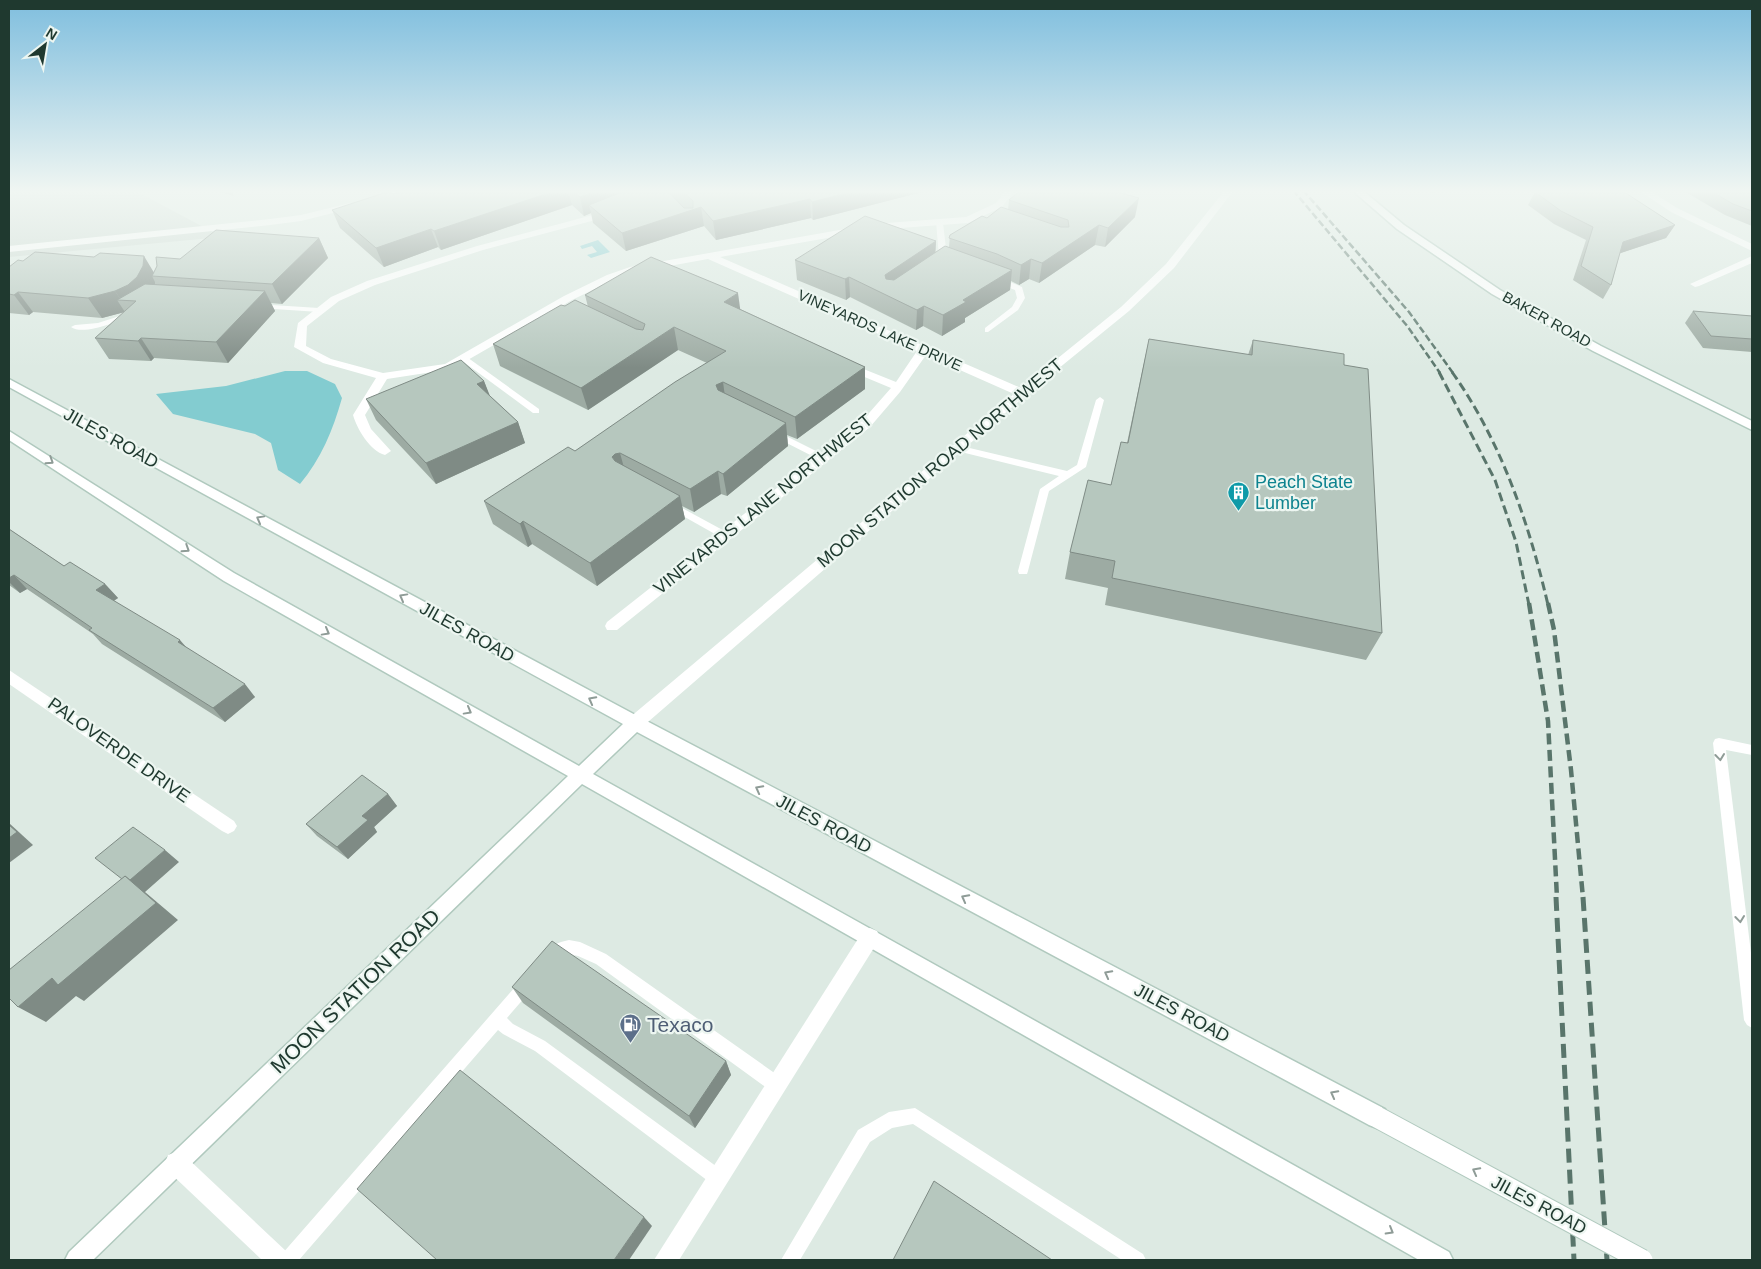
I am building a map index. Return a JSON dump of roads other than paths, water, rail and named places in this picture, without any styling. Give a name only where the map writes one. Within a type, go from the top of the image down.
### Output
[{"type":"street","points":[[476,249],[370,283],[335,299],[302,325],[300,347],[327,360],[383,376],[448,367],[561,307],[611,277],[634,269],[748,249]]},
{"type":"street","name":"MOON STATION ROAD NORTHWEST","points":[[635,723],[957,448],[1125,308],[1170,266],[1183,249]]},
{"type":"street","name":"BAKER ROAD","points":[[1433,249],[1532,314],[1752,426]]},
{"type":"street","name":"VINEYARDS LAKE DRIVE","points":[[710,256],[1022,393]]},
{"type":"street","points":[[1695,284],[1752,259]]},
{"type":"street","name":"VINEYARDS LANE NORTHWEST","points":[[612,626],[866,424],[898,388],[924,350]]},
{"type":"street","points":[[836,361],[898,388]]},
{"type":"street","points":[[383,376],[359,415],[369,436],[385,451]]},
{"type":"street","name":"JILES ROAD","points":[[9,382],[635,723],[1642,1260]]},
{"type":"street","points":[[9,435],[230,577],[1441,1260]]},
{"type":"street","name":"PALOVERDE DRIVE","points":[[9,676],[228,826]]},
{"type":"street","name":"MOON STATION ROAD","points":[[77,1260],[635,723]]},
{"type":"street","points":[[666,1260],[870,937]]},
{"type":"street","points":[[176,1163],[279,1260]]},
{"type":"lane","points":[[942,249],[943,257],[940,263],[949,263]]},
{"type":"lane","points":[[988,330],[1015,308],[1021,298],[1019,290],[992,278]]},
{"type":"lane","points":[[253,306],[320,310]]},
{"type":"lane","points":[[75,327],[99,325],[139,310]]},
{"type":"lane","points":[[464,358],[536,411]]},
{"type":"lane","points":[[1022,571],[1045,489],[1081,467],[1100,400]]},
{"type":"lane","points":[[770,432],[823,458]]},
{"type":"lane","points":[[957,448],[1069,475]]},
{"type":"lane","points":[[659,499],[726,536]]},
{"type":"lane","points":[[1752,750],[1718,743],[1752,1020]]},
{"type":"lane","points":[[288,1260],[559,948],[570,946],[601,959],[777,1085]]},
{"type":"lane","points":[[497,1019],[508,1029],[540,1046],[718,1178]]},
{"type":"lane","points":[[790,1260],[864,1136],[889,1120],[915,1116],[1136,1260]]},
{"type":"water","points":[[595,249],[607,249],[610,252],[591,258],[587,255],[597,252]]},
{"type":"water","points":[[285,371],[307,371],[335,384],[342,398],[326,444],[300,484],[278,470],[271,443],[255,434],[173,414],[156,394],[226,386]]},
{"type":"railway","points":[[1343,249],[1408,327],[1440,373]]},
{"type":"railway","points":[[1354,249],[1409,312],[1453,373]]},
{"type":"railway","points":[[1439,372],[1495,480],[1516,542],[1529,605]]},
{"type":"railway","points":[[1452,372],[1469,398],[1499,454],[1522,513],[1548,605]]},
{"type":"railway","points":[[1529,603],[1548,721],[1557,898]]},
{"type":"railway","points":[[1548,603],[1554,630],[1571,770],[1583,898]]},
{"type":"railway","points":[[1556,897],[1574,1260]]},
{"type":"railway","points":[[1583,897],[1607,1260]]},
{"type":"place","name":"Peach State Lumber","points":[[1239,511]]},
{"type":"place","name":"Texaco","points":[[631,1043]]}]
